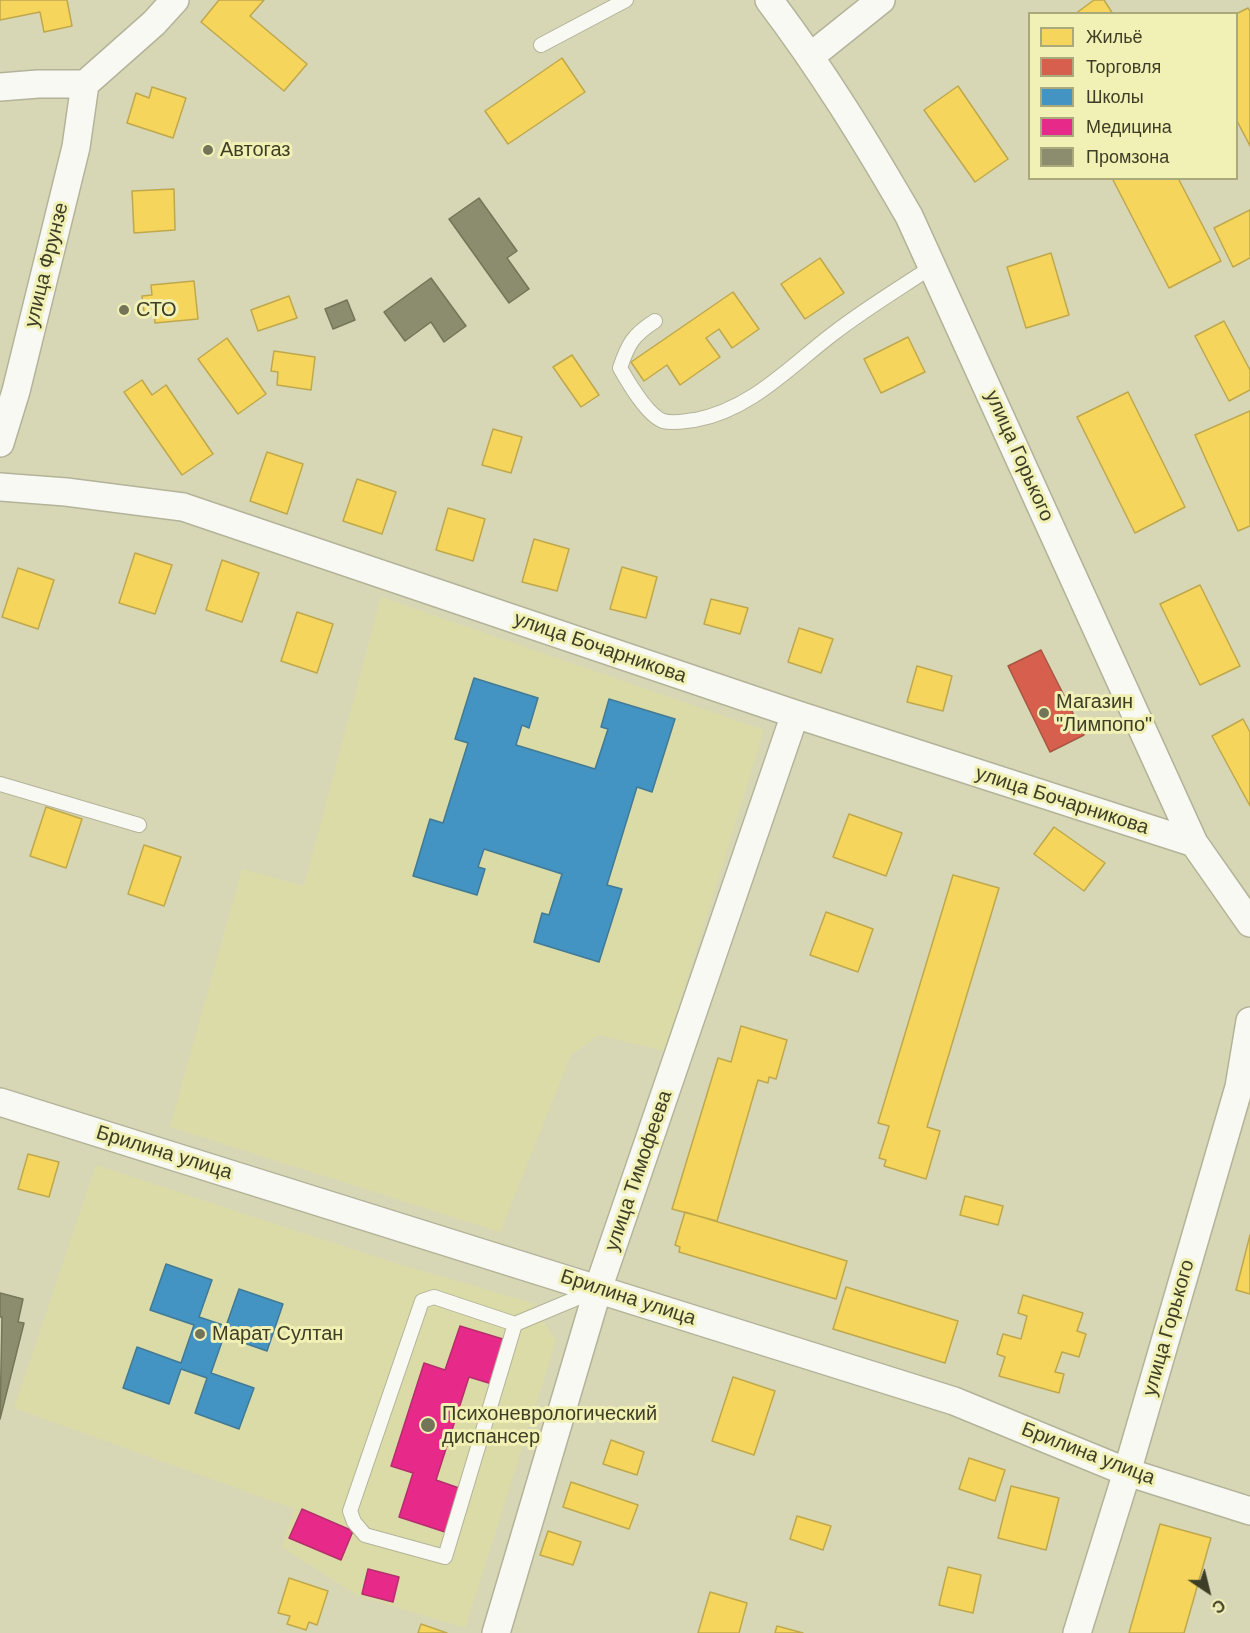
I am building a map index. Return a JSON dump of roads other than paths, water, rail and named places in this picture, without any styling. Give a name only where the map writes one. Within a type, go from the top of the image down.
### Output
[{"type":"street","points":[[0,87],[85,84],[175,0]]},
{"type":"street","name":"улица Горького","points":[[768,0],[811,56],[867,143],[909,216],[1194,843],[1250,923]]},
{"type":"street","points":[[811,56],[881,0]]},
{"type":"street","name":"улица Фрунзе","points":[[0,443],[19,379],[76,147],[85,84]]},
{"type":"street","name":"улица Бочарникова","points":[[0,488],[66,492],[183,507],[795,714],[1194,843]]},
{"type":"street","name":"улица Тимофеева","points":[[496,1633],[598,1289],[795,714]]},
{"type":"street","name":"улица Горького","points":[[1077,1633],[1127,1472],[1239,1087],[1250,1021]]},
{"type":"street","name":"Брилина улица","points":[[0,1102],[954,1401],[1127,1472],[1250,1511]]},
{"type":"lane","points":[[541,45],[626,0]]},
{"type":"lane","points":[[655,321],[638,332],[625,351],[620,368],[632,391],[662,420],[680,422],[711,417],[739,406],[776,380],[834,333],[933,266]]},
{"type":"lane","points":[[0,784],[139,825]]},
{"type":"lane","points":[[515,1324],[445,1557],[365,1535],[354,1522],[350,1511],[422,1301],[434,1297],[515,1324],[598,1289]]},
{"type":"place","name":"Автогаз","points":[[208,150]]},
{"type":"place","name":"СТО","points":[[124,310]]},
{"type":"place","name":"Магазин \"Лимпопо\"","points":[[1044,713]]},
{"type":"place","name":"Марат Султан","points":[[200,1334]]},
{"type":"place","name":"Психоневрологический диспансер","points":[[428,1425]]}]
